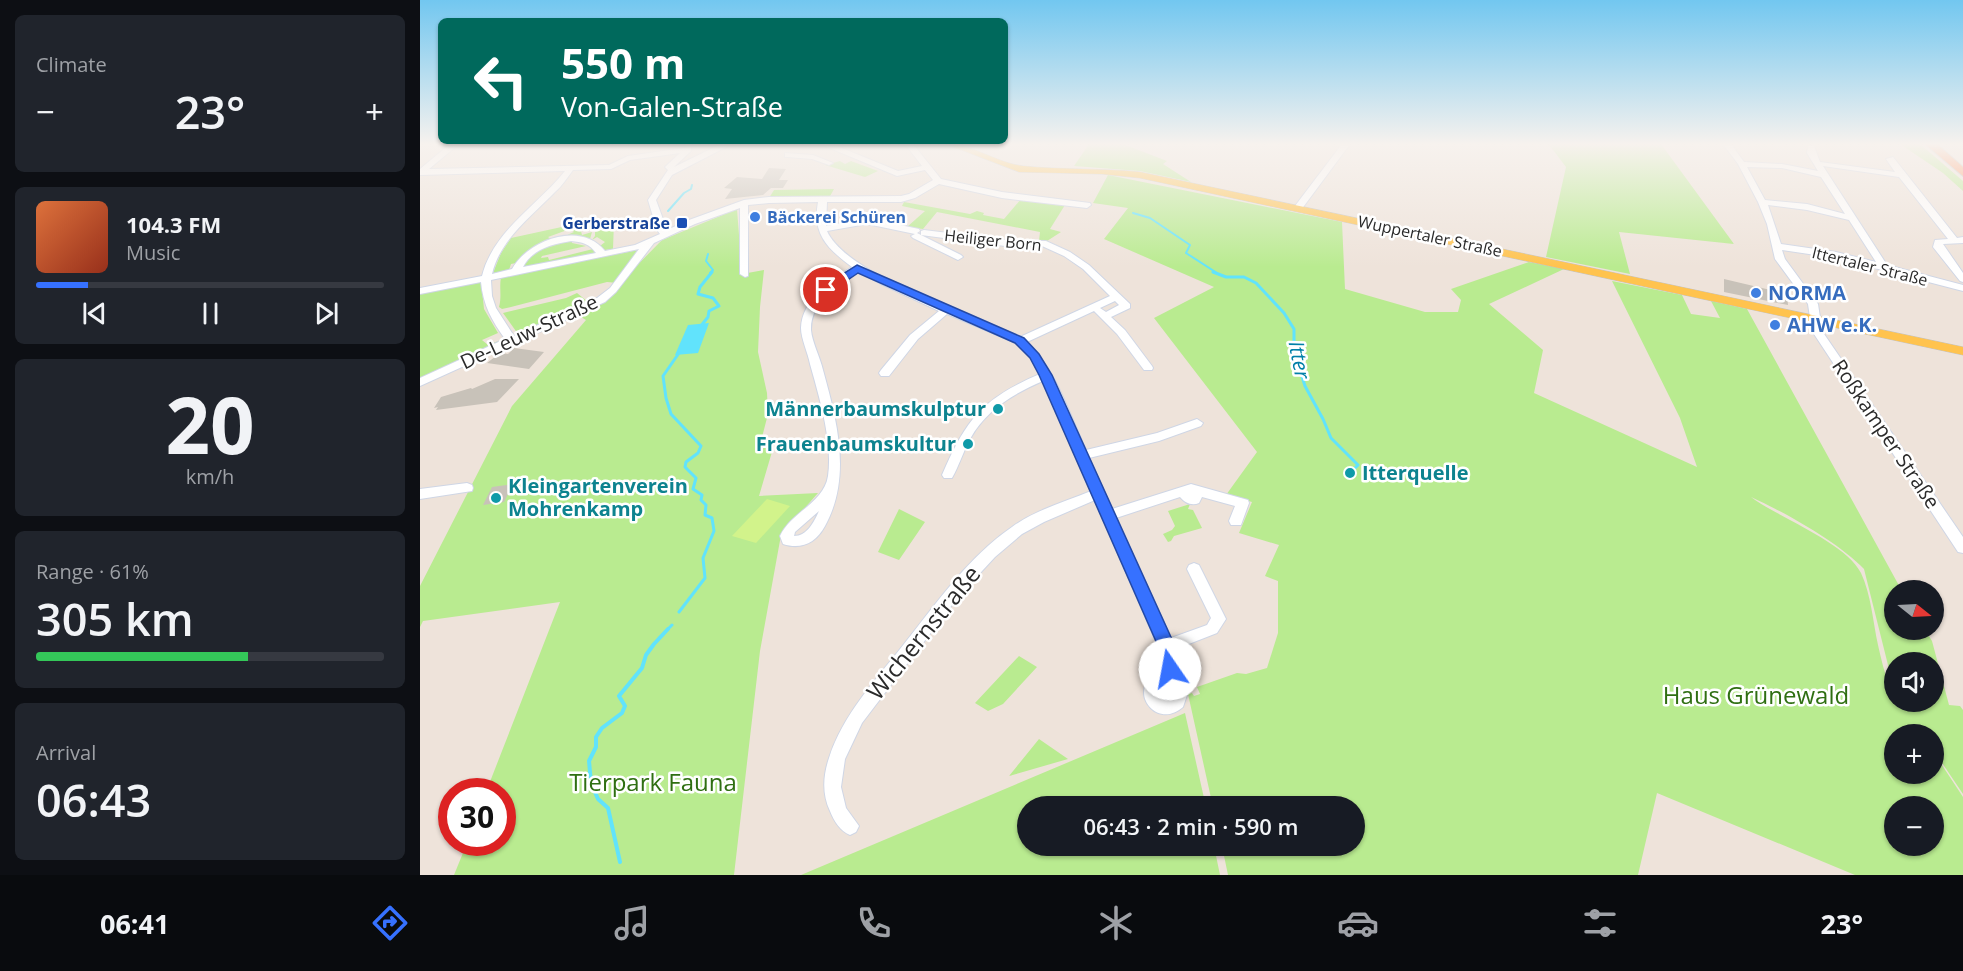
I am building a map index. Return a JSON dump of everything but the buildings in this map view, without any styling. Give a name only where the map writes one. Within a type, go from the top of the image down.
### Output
[{"type":"main road","name":"Wuppertaler Straße","points":[[1187,185],[1963,351]]},
{"type":"street","points":[[512,341],[493,313],[486,294],[487,276],[497,250],[508,235],[558,185]]},
{"type":"street","points":[[660,185],[653,197],[661,230],[666,234]]},
{"type":"street","points":[[420,291],[635,248],[712,213],[744,203],[769,200],[905,198],[931,185]]},
{"type":"street","points":[[956,185],[1002,195],[1087,205]]},
{"type":"street","points":[[1302,209],[1322,185]]},
{"type":"street","name":"Roßkamper Straße","points":[[1753,185],[1772,224],[1783,266],[1813,304],[1816,311],[1813,323],[1817,331],[1963,548]]},
{"type":"street","points":[[1830,185],[1884,268]]},
{"type":"street","points":[[1911,185],[1959,240]]},
{"type":"street","points":[[823,200],[820,216],[822,229],[832,246],[857,268],[1020,341],[1035,356],[1046,375],[1167,646],[1171,658],[1168,680]]},
{"type":"street","points":[[1762,202],[1808,207],[1852,218]]},
{"type":"street","points":[[744,203],[745,274]]},
{"type":"street","name":"Heiliger Born","points":[[822,229],[867,221],[918,233],[1005,243],[1043,243],[1075,259],[1116,297]]},
{"type":"street","name":"Heiliger Born","points":[[918,233],[958,256]]},
{"type":"street","points":[[517,270],[520,260],[528,253],[560,240],[588,240],[597,246],[602,254]]},
{"type":"street","points":[[1959,240],[1938,242],[1938,247],[1963,279]]},
{"type":"street","name":"De-Leuw-Straße","points":[[420,382],[609,295],[651,242]]},
{"type":"street","name":"Ittertaler Straße","points":[[1776,246],[1836,255],[1963,288]]},
{"type":"street","points":[[831,490],[834,470],[829,423],[807,324],[810,313],[822,294],[836,281],[857,268]]},
{"type":"street","points":[[1020,341],[1116,297],[1126,306],[1105,316]]},
{"type":"street","points":[[1093,307],[1105,316],[1138,353],[1148,369]]},
{"type":"street","points":[[885,373],[914,337],[947,309]]},
{"type":"street","points":[[948,475],[965,434],[980,414],[1006,393],[1046,375]]},
{"type":"street","points":[[1082,455],[1159,437],[1197,423]]},
{"type":"street","points":[[420,495],[466,488]]},
{"type":"street","points":[[1109,515],[1191,489],[1243,503],[1236,521]]},
{"type":"street","name":"Wichernstraße","points":[[850,826],[842,819],[836,808],[831,788],[838,754],[856,718],[953,593],[990,553],[1017,530],[1039,518],[1099,493]]},
{"type":"street","points":[[1167,646],[1212,629],[1220,619],[1194,568]]},
{"type":"green space","name":"Haus Grünewald","points":[[1103,185],[1157,185],[1342,222],[1345,289],[1425,312],[1458,312],[1461,300],[1451,289],[1529,262],[1564,269],[1489,304],[1543,350],[1534,393],[1697,467],[1680,418],[1612,281],[1682,295],[1691,314],[1720,318],[1711,301],[1747,309],[1896,580],[1884,580],[1884,640],[1931,640],[1935,652],[1885,652],[1864,569],[1840,549],[1811,529],[1751,497],[1827,541],[1853,562],[1861,573],[1867,590],[1884,669],[1884,712],[1944,712],[1944,686],[1949,705],[1960,706],[1963,710],[1963,794],[1944,766],[1944,724],[1884,724],[1884,784],[1944,784],[1944,768],[1963,797],[1963,875],[1855,875],[1657,793],[1638,875],[1228,875],[1224,856],[1365,856],[1365,796],[1211,796],[1188,694],[1192,693],[1194,696],[1200,694],[1197,687],[1237,673],[1246,674],[1267,668],[1278,633],[1278,581],[1265,576],[1279,545],[1239,533],[1252,502],[1226,495],[1257,452],[1154,318],[1214,287],[1104,239],[1128,208],[1093,203]]},
{"type":"green space","points":[[1562,185],[1691,185],[1734,244],[1619,232],[1630,274],[1546,257]]},
{"type":"green space","points":[[834,189],[829,198],[769,198],[774,190]]},
{"type":"green space","points":[[1021,199],[1065,205],[1050,229],[1061,232],[1047,241],[1039,241],[1040,232],[937,212],[923,229],[907,227],[925,211],[902,206],[904,202],[970,214],[977,211],[984,213],[983,215],[1004,219]]},
{"type":"green space","name":"Tierpark Fauna","points":[[737,209],[742,274],[764,270],[758,352],[767,393],[768,414],[760,445],[774,445],[759,496],[818,493],[781,535],[760,651],[734,875],[454,875],[462,856],[516,856],[516,778],[491,778],[560,602],[423,621],[420,627],[420,586],[512,406],[586,320],[576,314],[600,303],[662,240]]},
{"type":"green space","points":[[614,222],[613,249],[605,250],[600,246],[605,242],[597,237],[592,240],[595,232],[605,229],[604,225],[581,231],[582,235],[592,232],[590,239],[565,239],[565,236],[574,232],[570,229],[548,237],[552,240],[562,237],[564,239],[534,248],[516,263],[511,264],[509,270],[493,273],[501,253],[511,238],[580,223]]},
{"type":"green space","points":[[572,240],[572,243],[586,246],[541,258],[548,257],[549,260],[597,248],[598,252],[523,267],[524,260],[535,252],[553,244]]},
{"type":"green space","points":[[641,251],[618,283],[607,282],[511,307],[502,309],[499,307],[501,277]]},
{"type":"green space","points":[[481,280],[484,309],[498,333],[482,340],[488,345],[501,340],[420,379],[420,293]]},
{"type":"green space","points":[[577,293],[588,302],[587,304],[518,334],[503,313],[566,298]]},
{"type":"green space","points":[[767,499],[790,506],[756,543],[732,536]]},
{"type":"green space","points":[[1190,504],[1188,509],[1193,510],[1202,528],[1174,536],[1168,542],[1163,534],[1175,526],[1168,511]]},
{"type":"green space","points":[[899,509],[925,522],[899,560],[878,552]]},
{"type":"green space","points":[[1019,656],[1037,667],[1003,704],[988,711],[975,703]]},
{"type":"green space","points":[[1185,713],[1204,796],[1017,796],[1017,856],[1216,856],[1220,875],[801,875]]},
{"type":"green space","points":[[1039,739],[1068,759],[1009,776]]},
{"type":"water","points":[[709,323],[698,353],[675,355],[688,325]]},
{"type":"waterway","points":[[668,211],[684,193],[691,189],[692,185]]},
{"type":"waterway","name":"Itter","points":[[1133,213],[1150,218],[1190,245],[1186,253],[1217,273]]},
{"type":"waterway","points":[[708,254],[706,261],[713,270],[710,273]]},
{"type":"waterway","points":[[700,327],[708,317],[709,311],[719,306],[713,298],[698,294],[700,287],[712,272]]},
{"type":"waterway","name":"Itter","points":[[1213,272],[1226,277],[1244,277],[1256,283],[1284,313],[1294,329],[1294,352],[1305,386],[1331,438],[1358,465],[1350,473]]},
{"type":"waterway","points":[[679,353],[663,376],[666,398],[671,414],[701,446],[698,453],[686,462],[685,467],[696,478],[693,489],[702,495],[701,500],[706,505],[705,515],[712,518],[714,531],[703,558],[705,578],[679,612]]},
{"type":"waterway","points":[[668,629],[672,625]]},
{"type":"waterway","points":[[620,862],[608,808],[598,799],[591,783],[589,761],[596,747],[596,737],[602,728],[622,713],[625,706],[619,696],[642,668],[646,655],[654,644],[668,629]]},
{"type":"place","name":"Bäckerei Schüren","points":[[755,217]]},
{"type":"place","name":"Gerberstraße","points":[[682,223]]},
{"type":"place","name":"NORMA","points":[[1756,293]]},
{"type":"place","name":"AHW e.K.","points":[[1775,325]]},
{"type":"place","name":"Männerbaumskulptur","points":[[998,409]]},
{"type":"place","name":"Frauenbaumskultur","points":[[968,444]]},
{"type":"place","name":"Itterquelle","points":[[1350,473]]},
{"type":"place","name":"Kleingartenverein Mohrenkamp","points":[[496,498]]},
{"type":"route","points":[[826,290],[857,268],[876,279],[1005,333],[1020,341],[1035,356],[1046,375],[1167,646],[1171,658],[1170,669]]}]
